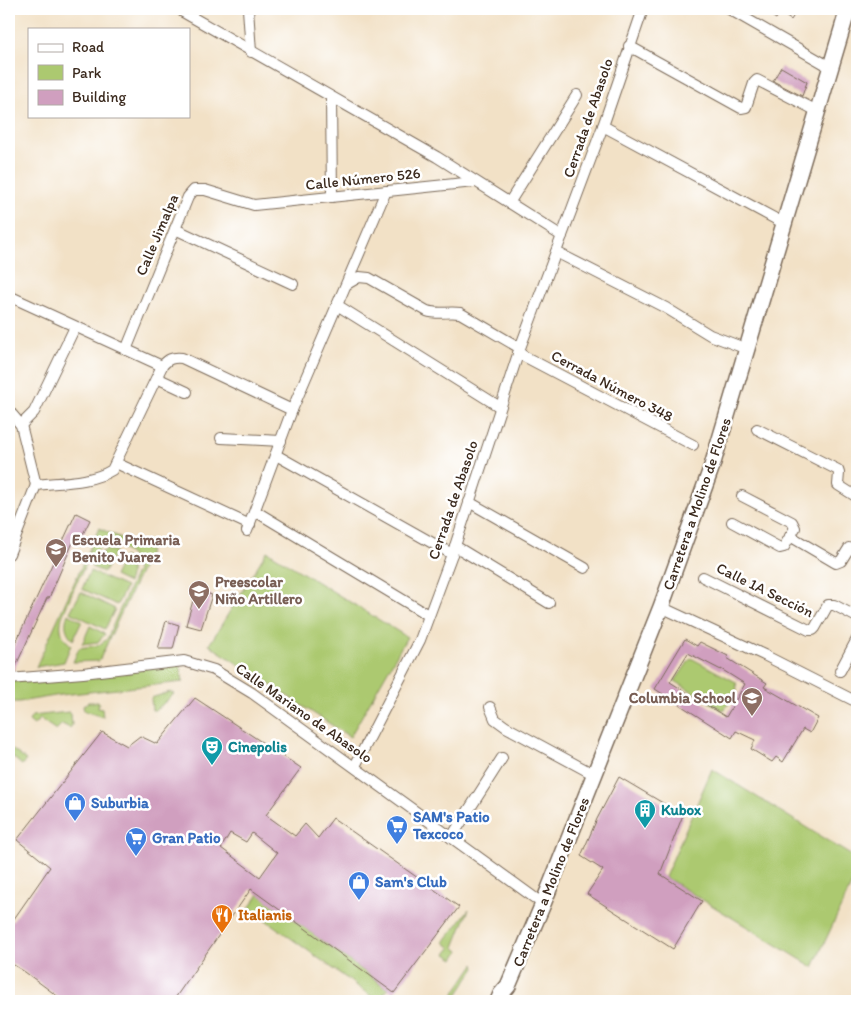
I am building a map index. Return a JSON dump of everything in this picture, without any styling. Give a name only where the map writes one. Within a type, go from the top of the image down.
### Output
[{"type":"main road","name":"Carretera a Molino de Flores","points":[[505,1001],[508,986],[543,904],[662,607],[712,466],[819,112],[848,9]]},
{"type":"main road","name":"Carretera a Molino de Flores","points":[[498,1001],[508,986]]},
{"type":"street","points":[[248,9],[251,52]]},
{"type":"street","name":"Cerrada de Abasolo","points":[[355,766],[412,656],[453,550],[519,350],[603,126],[643,9]]},
{"type":"street","points":[[729,9],[832,68]]},
{"type":"street","points":[[183,12],[437,157],[562,236]]},
{"type":"street","points":[[629,46],[741,108],[746,107],[754,83],[757,80],[819,112]]},
{"type":"street","points":[[509,203],[577,95]]},
{"type":"street","points":[[331,98],[332,197]]},
{"type":"street","points":[[603,126],[785,224]]},
{"type":"street","name":"Calle Número 526","points":[[254,205],[474,182]]},
{"type":"street","name":"Calle Jimalpa","points":[[126,350],[188,197],[194,190],[205,190],[254,205]]},
{"type":"street","points":[[116,463],[248,528],[292,410],[386,191]]},
{"type":"street","points":[[175,229],[293,284]]},
{"type":"street","points":[[556,252],[666,308],[710,335],[747,349]]},
{"type":"street","name":"Cerrada Número 348","points":[[347,284],[359,277],[369,278],[427,311],[434,313],[460,313],[519,350],[693,446]]},
{"type":"street","points":[[9,296],[162,366]]},
{"type":"street","points":[[337,305],[500,407]]},
{"type":"street","points":[[21,425],[34,412],[75,327]]},
{"type":"street","points":[[36,484],[102,476],[112,470],[162,366],[168,359],[174,357],[182,358],[292,410]]},
{"type":"street","points":[[157,378],[188,392]]},
{"type":"street","points":[[9,411],[21,425],[36,484],[9,554]]},
{"type":"street","points":[[757,429],[838,470],[838,485],[857,497]]},
{"type":"street","points":[[221,438],[281,442]]},
{"type":"street","points":[[276,456],[549,603]]},
{"type":"street","points":[[732,522],[776,548],[784,547],[795,528],[794,524],[742,496]]},
{"type":"street","points":[[469,502],[585,568]]},
{"type":"street","points":[[255,511],[428,615]]},
{"type":"street","points":[[790,536],[836,563],[841,560],[849,548],[857,551]]},
{"type":"street","name":"Calle 1A Sección","points":[[703,577],[809,630],[815,628],[828,605],[834,605],[857,617]]},
{"type":"street","points":[[662,607],[764,655],[857,702]]},
{"type":"street","points":[[840,671],[857,639]]},
{"type":"street","name":"Calle Mariano de Abasolo","points":[[9,679],[83,674],[184,661],[214,670],[252,693],[355,766],[543,904]]},
{"type":"street","points":[[490,707],[495,719],[506,727],[595,775]]},
{"type":"street","points":[[451,838],[502,758]]},
{"type":"green space","points":[[99,528],[150,551],[99,661],[73,662],[79,648],[99,645],[107,639],[137,570],[131,555],[113,544],[102,546],[87,563],[62,617],[62,632],[65,639],[71,645],[64,662],[36,667]]},
{"type":"green space","points":[[106,550],[116,551],[104,572],[91,567],[98,555]]},
{"type":"green space","points":[[267,551],[407,637],[350,737],[209,645]]},
{"type":"green space","points":[[124,556],[130,569],[128,583],[114,576]]},
{"type":"green space","points":[[90,571],[126,587],[117,605],[82,589]]},
{"type":"green space","points":[[81,592],[115,609],[105,629],[70,612]]},
{"type":"green space","points":[[68,614],[82,621],[73,640],[68,634],[66,627]]},
{"type":"green space","points":[[90,626],[105,634],[98,642],[82,644]]},
{"type":"green space","points":[[691,658],[736,682],[737,690],[725,709],[722,710],[675,681]]},
{"type":"green space","points":[[180,664],[183,682],[9,702],[9,681]]},
{"type":"green space","points":[[170,692],[174,694],[156,710],[152,710],[151,698]]},
{"type":"green space","points":[[88,702],[99,702],[98,708],[102,709],[103,717],[84,711],[83,706]]},
{"type":"green space","points":[[69,712],[72,725],[70,728],[62,724],[56,730],[40,719],[34,725],[29,721],[32,716]]},
{"type":"green space","points":[[9,747],[26,760],[22,765],[9,754]]},
{"type":"green space","points":[[712,769],[857,859],[857,873],[813,967],[665,877]]},
{"type":"green space","points":[[259,894],[388,989],[378,1001],[249,908]]},
{"type":"green space","points":[[469,909],[454,947],[459,951],[454,959],[446,954],[451,948],[444,942]]},
{"type":"green space","points":[[474,964],[475,968],[453,1001],[449,1001]]},
{"type":"building","points":[[761,9],[798,9],[791,20],[780,13],[776,19]]},
{"type":"building","points":[[781,67],[807,82],[802,96],[773,81]]},
{"type":"building","points":[[76,513],[90,520],[79,542],[74,540],[49,598],[47,598],[13,672],[9,672],[9,657]]},
{"type":"building","name":"Preescolar Niño Artillero","points":[[196,590],[212,595],[201,629],[186,625]]},
{"type":"building","name":"Preescolar Niño Artillero","points":[[166,621],[179,625],[173,649],[158,649]]},
{"type":"building","points":[[685,639],[697,646],[700,642],[728,656],[727,658],[767,683],[764,687],[818,718],[810,733],[803,729],[783,762],[776,757],[772,762],[751,749],[755,740],[736,731],[732,738],[655,689]],"holes":[[[688,653],[745,684],[726,717],[670,682]]]},
{"type":"building","name":"Gran Patio","points":[[195,698],[301,768],[266,815],[295,836],[305,824],[318,838],[333,818],[459,907],[394,993],[251,889],[173,1001],[64,1001],[9,962],[9,926],[50,867],[17,840],[102,732],[127,746],[140,736],[157,744]],"holes":[[[230,833],[246,842],[252,833],[277,853],[260,877],[221,848]]]},
{"type":"building","points":[[619,777],[683,815],[660,874],[702,901],[673,949],[587,894],[603,870],[581,856],[597,819]]},
{"type":"place","name":"Escuela Primaria Benito Juarez","points":[[56,568]]},
{"type":"place","name":"Preescolar Niño Artillero","points":[[199,610]]},
{"type":"place","name":"Columbia School","points":[[752,717]]},
{"type":"place","name":"Cinepolis","points":[[212,766]]},
{"type":"place","name":"Suburbia","points":[[75,822]]},
{"type":"place","name":"Kubox","points":[[645,829]]},
{"type":"place","name":"SAM's Patio Texcoco","points":[[397,845]]},
{"type":"place","name":"Gran Patio","points":[[136,857]]},
{"type":"place","name":"Sam's Club","points":[[359,901]]},
{"type":"place","name":"Italianis","points":[[222,934]]}]
